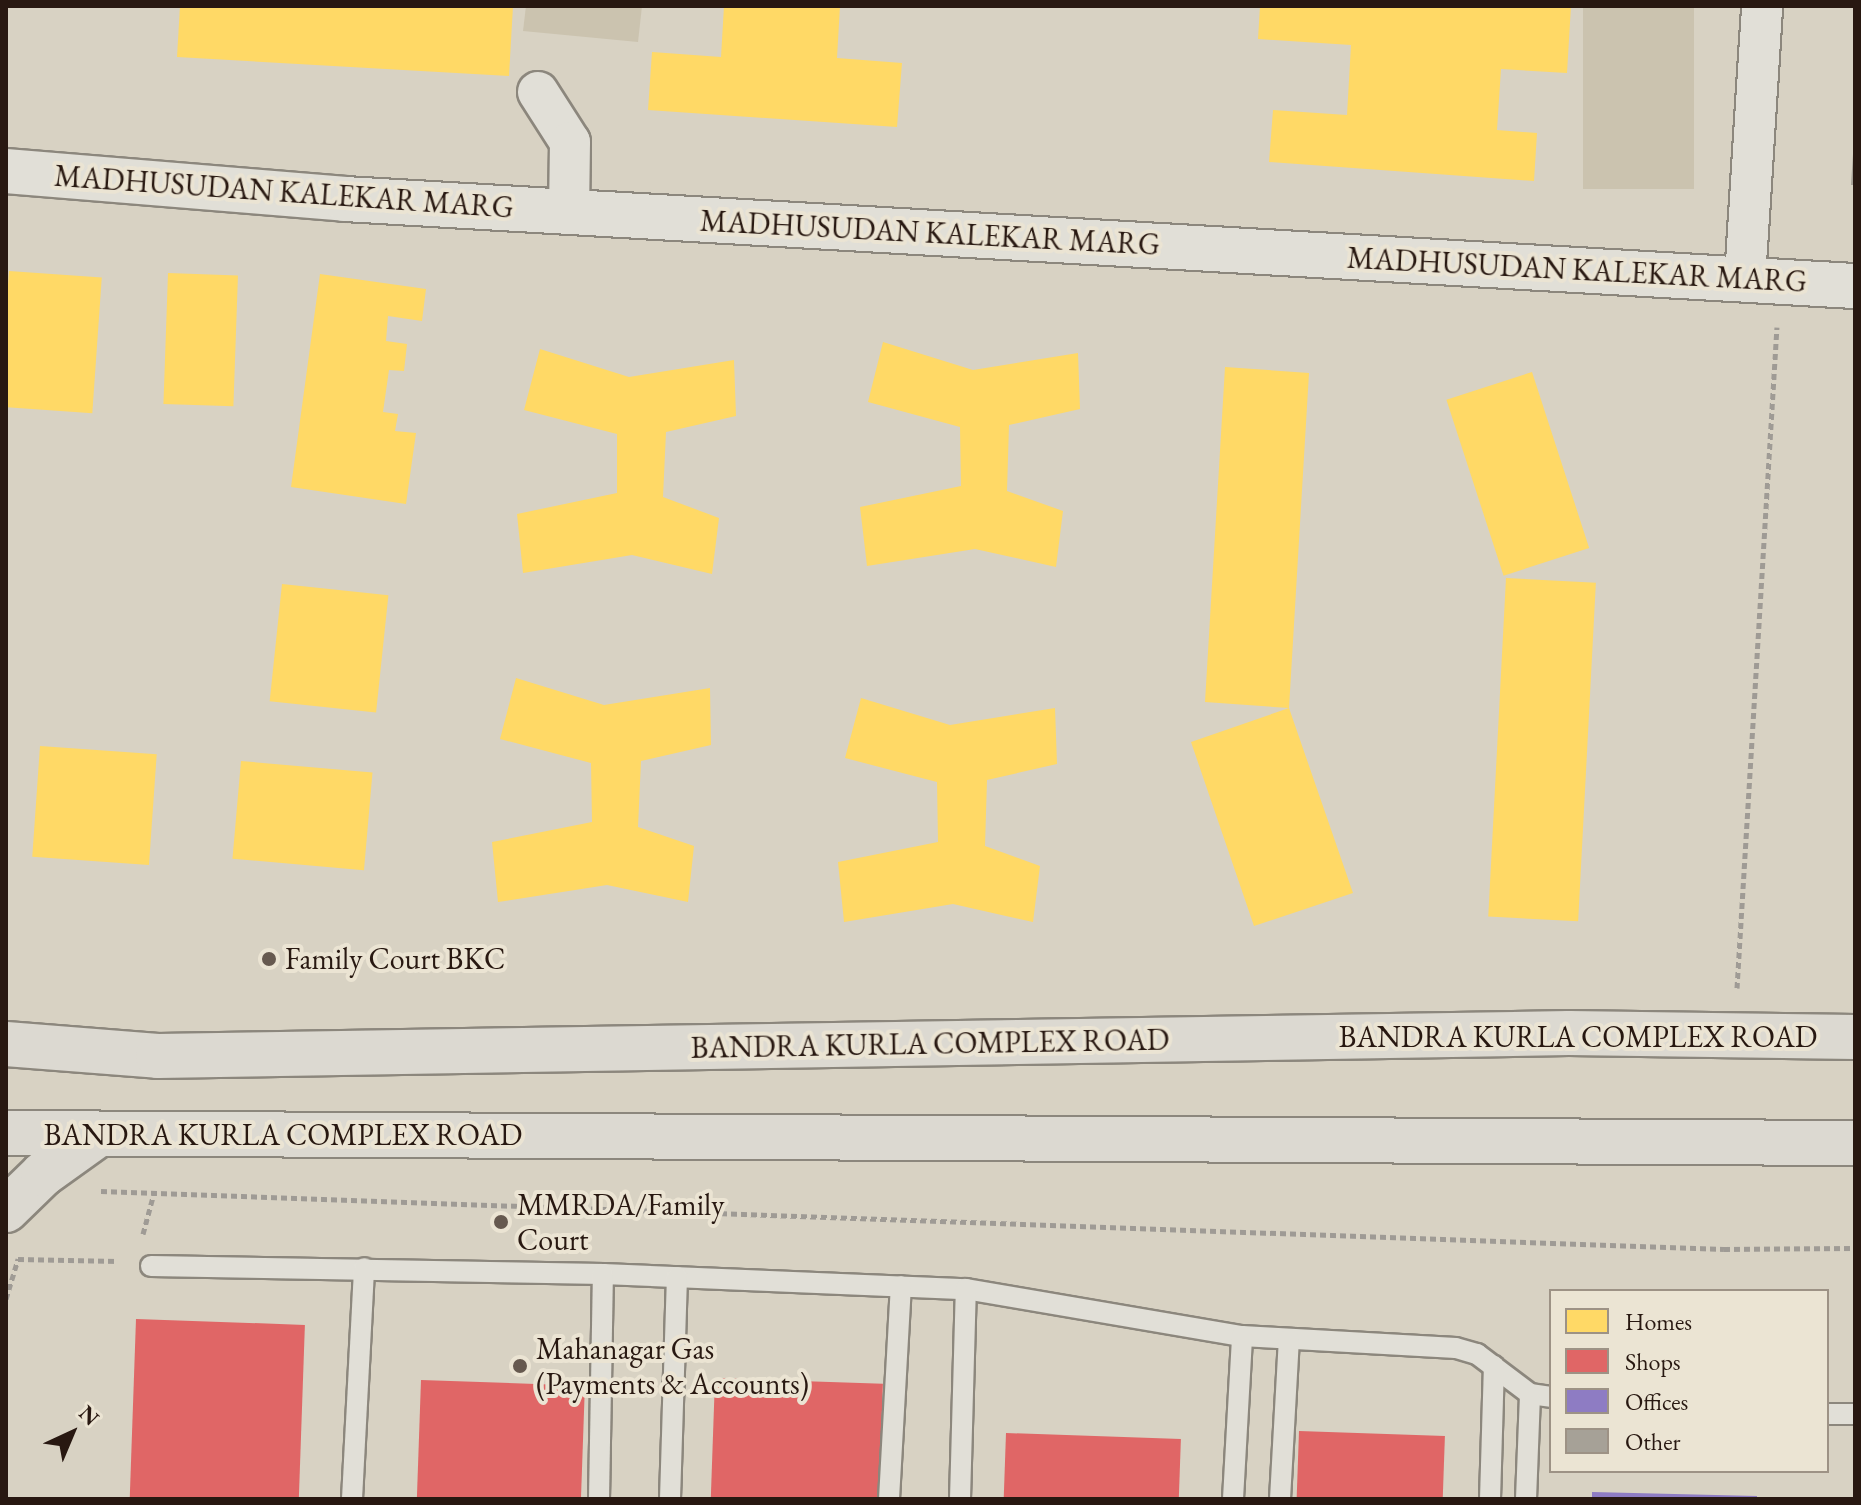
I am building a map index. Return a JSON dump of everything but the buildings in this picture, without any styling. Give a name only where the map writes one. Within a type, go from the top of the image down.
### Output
[{"type":"main road","name":"BANDRA KURLA COMPLEX ROAD","points":[[6,1044],[158,1056],[1569,1033],[1855,1037]]},
{"type":"main road","name":"BANDRA KURLA COMPLEX ROAD","points":[[6,1133],[1855,1143]]},
{"type":"main road","points":[[16,1199],[99,1134]]},
{"type":"street","points":[[1762,6],[1762,281]]},
{"type":"street","points":[[538,92],[570,142],[569,212]]},
{"type":"street","name":"MADHUSUDAN KALEKAR MARG","points":[[6,171],[569,212],[1855,286]]},
{"type":"lane","points":[[151,1266],[603,1274],[966,1289],[1242,1336],[1456,1348],[1494,1366],[1541,1396],[1526,1499]]},
{"type":"lane","points":[[352,1499],[364,1268]]},
{"type":"lane","points":[[599,1499],[603,1274]]},
{"type":"lane","points":[[670,1499],[677,1277]]},
{"type":"lane","points":[[889,1499],[901,1286]]},
{"type":"lane","points":[[960,1499],[966,1289]]},
{"type":"lane","points":[[1233,1499],[1242,1336]]},
{"type":"lane","points":[[1280,1499],[1289,1339]]},
{"type":"lane","points":[[1490,1499],[1494,1366]]},
{"type":"lane","points":[[1829,1414],[1855,1414]]},
{"type":"path","points":[[1736,998],[1762,281]]},
{"type":"path","points":[[139,1248],[154,1193]]},
{"type":"path","points":[[16,1199],[154,1193],[1724,1249],[1855,1248]]},
{"type":"path","points":[[6,1299],[18,1259],[121,1261]]},
{"type":"shaded area","points":[[526,6],[642,6],[638,42],[523,31]]},
{"type":"shaded area","points":[[1583,6],[1694,6],[1694,189],[1583,189]]},
{"type":"place","name":"Family Court BKC","points":[[269,959]]},
{"type":"place","name":"MMRDA/Family Court","points":[[501,1222]]},
{"type":"place","name":"Mahanagar Gas (Payments & Accounts)","points":[[520,1366]]}]
